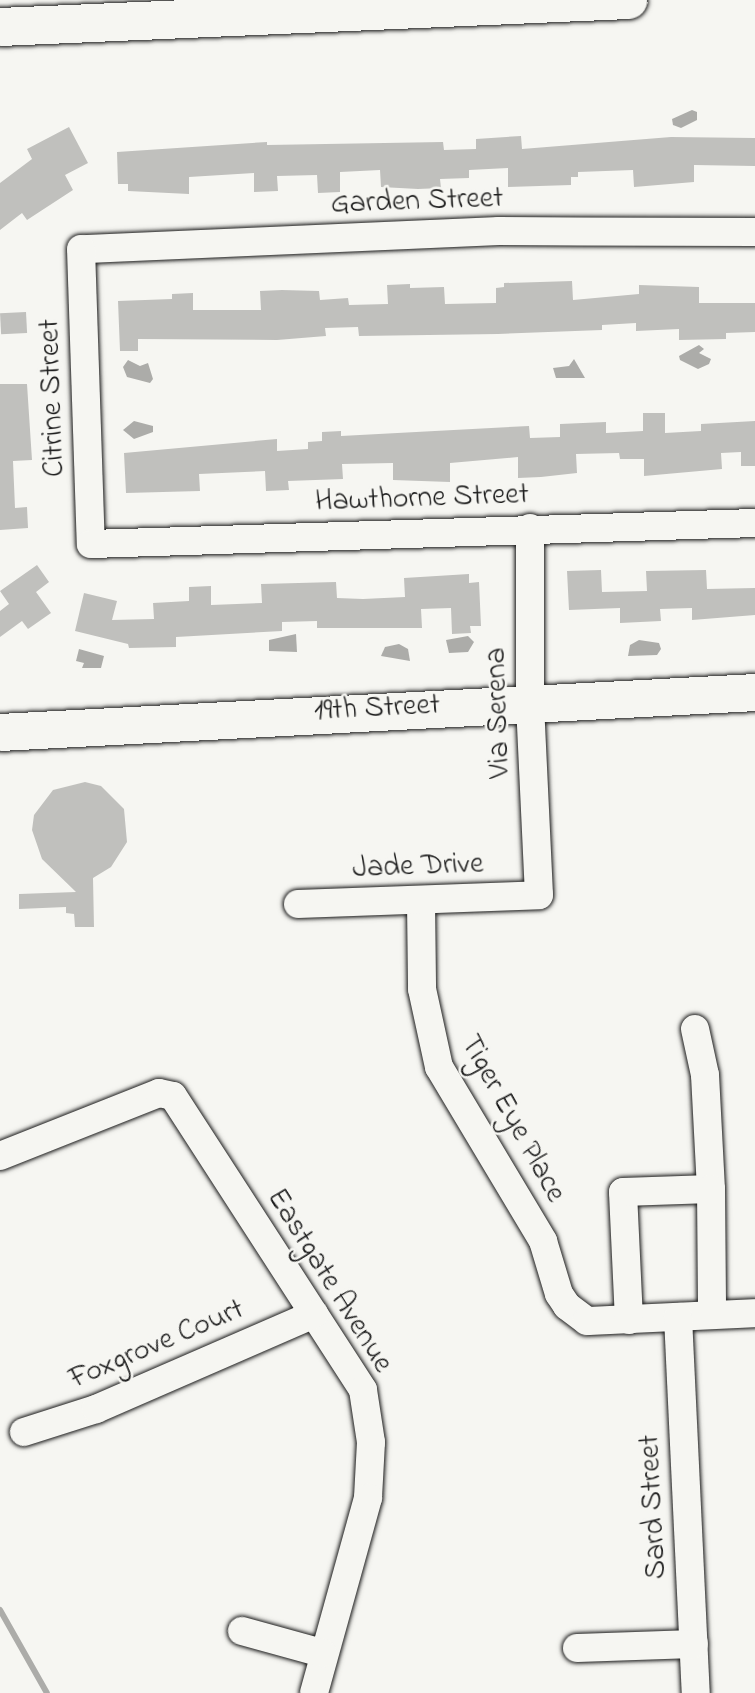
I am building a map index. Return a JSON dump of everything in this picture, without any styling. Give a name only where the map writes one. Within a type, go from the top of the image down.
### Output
[{"type":"highway","points":[[0,27],[628,0]]},
{"type":"main road","name":"19th Street","points":[[0,732],[530,701],[755,692]]},
{"type":"street","name":"Garden Street","points":[[81,249],[499,231],[755,232]]},
{"type":"street","name":"Citrine Street","points":[[81,249],[91,544]]},
{"type":"street","name":"Hawthorne Street","points":[[91,544],[530,528],[755,523]]},
{"type":"street","name":"Via Serena","points":[[530,528],[530,701],[539,895]]},
{"type":"street","name":"Jade Drive","points":[[298,904],[421,902],[539,895]]},
{"type":"street","name":"Tiger Eye Place","points":[[421,902],[422,989],[439,1066],[543,1241],[559,1294],[577,1317],[629,1320]]},
{"type":"street","points":[[695,1029],[705,1075],[711,1189],[712,1315]]},
{"type":"street","name":"Eastgate Avenue","points":[[0,1156],[159,1093],[173,1096],[186,1112],[363,1390],[371,1442],[368,1498],[322,1653],[314,1693]]},
{"type":"street","points":[[711,1189],[623,1192],[629,1320],[755,1313]]},
{"type":"street","name":"Foxgrove Court","points":[[23,1432],[96,1409],[314,1314]]},
{"type":"street","name":"Sard Street","points":[[678,1317],[696,1693]]},
{"type":"street","points":[[242,1631],[322,1653]]},
{"type":"street","points":[[578,1648],[694,1644]]},
{"type":"shaded area","points":[[692,110],[697,112],[697,120],[681,128],[673,125],[672,119]]},
{"type":"shaded area","points":[[699,345],[704,349],[699,353],[711,359],[709,364],[698,369],[680,360],[679,356]]},
{"type":"shaded area","points":[[574,359],[585,378],[556,378],[553,368],[569,366]]},
{"type":"shaded area","points":[[128,360],[140,366],[148,363],[153,379],[150,383],[127,377],[123,367]]},
{"type":"shaded area","points":[[134,421],[153,426],[153,432],[134,439],[123,430]]},
{"type":"shaded area","points":[[296,634],[297,652],[269,651],[269,640]]},
{"type":"shaded area","points":[[468,636],[474,642],[468,652],[449,653],[446,640]]},
{"type":"shaded area","points":[[639,640],[659,643],[661,649],[657,655],[628,656],[630,645]]},
{"type":"shaded area","points":[[399,644],[408,649],[410,661],[381,656],[385,647]]},
{"type":"shaded area","points":[[79,649],[104,656],[101,668],[82,668],[84,663],[76,661]]},
{"type":"building","points":[[69,127],[88,163],[65,175],[73,190],[27,220],[22,213],[0,230],[0,183],[32,159],[27,149]]},
{"type":"building","points":[[521,136],[522,149],[671,137],[755,138],[755,166],[694,165],[694,182],[634,187],[633,170],[578,172],[578,177],[571,177],[571,185],[508,187],[508,168],[469,170],[469,178],[440,179],[441,188],[418,189],[381,187],[380,170],[340,172],[340,192],[318,193],[317,175],[277,176],[278,191],[254,192],[254,173],[189,177],[189,194],[128,191],[128,184],[118,184],[117,152],[267,142],[267,145],[443,142],[444,150],[476,149],[476,139]]},
{"type":"building","points":[[572,281],[573,300],[639,294],[639,285],[699,287],[699,303],[755,303],[755,332],[726,333],[726,339],[679,340],[679,329],[636,331],[636,323],[602,325],[602,330],[359,336],[358,327],[325,328],[326,336],[277,340],[138,339],[138,351],[120,351],[118,301],[172,299],[172,294],[193,293],[193,310],[261,310],[260,291],[282,290],[319,291],[320,300],[348,298],[349,305],[388,304],[387,285],[410,284],[410,288],[444,287],[445,304],[496,303],[496,288],[504,287],[504,283]]},
{"type":"building","points":[[26,312],[27,333],[1,334],[0,313]]},
{"type":"building","points":[[0,384],[27,384],[32,460],[13,461],[15,508],[27,507],[28,528],[0,530]]},
{"type":"building","points":[[643,413],[665,413],[665,433],[701,431],[701,424],[755,421],[755,466],[741,466],[741,452],[721,453],[722,469],[644,476],[644,459],[620,459],[619,453],[576,454],[577,473],[518,478],[518,457],[450,463],[450,482],[393,480],[393,463],[342,464],[343,479],[288,481],[289,490],[266,491],[265,471],[199,474],[200,491],[126,493],[124,453],[277,439],[277,451],[308,449],[308,442],[322,441],[322,432],[341,431],[341,436],[529,426],[530,438],[560,437],[560,424],[606,422],[606,433],[643,431]]},
{"type":"building","points":[[37,565],[49,582],[36,592],[51,613],[28,629],[22,621],[0,637],[0,611],[9,604],[0,591]]},
{"type":"building","points":[[601,570],[602,592],[647,591],[646,571],[706,570],[707,589],[755,588],[755,615],[692,620],[692,608],[660,609],[661,621],[620,623],[620,608],[569,610],[567,571]]},
{"type":"building","points":[[469,574],[469,583],[479,582],[481,626],[470,626],[471,633],[452,634],[451,608],[421,609],[422,628],[317,628],[317,621],[282,622],[282,631],[176,637],[176,647],[129,648],[128,644],[75,631],[84,593],[117,601],[112,620],[154,619],[153,603],[189,601],[189,587],[211,586],[211,605],[262,603],[261,584],[336,582],[337,598],[363,599],[405,597],[404,578]]},
{"type":"building","points":[[85,782],[101,786],[124,809],[127,842],[111,867],[93,878],[94,927],[75,927],[74,914],[66,913],[66,907],[19,909],[19,894],[76,892],[42,859],[32,830],[34,815],[53,790]]},
{"type":"waterway","points":[[0,1610],[47,1693]]}]
